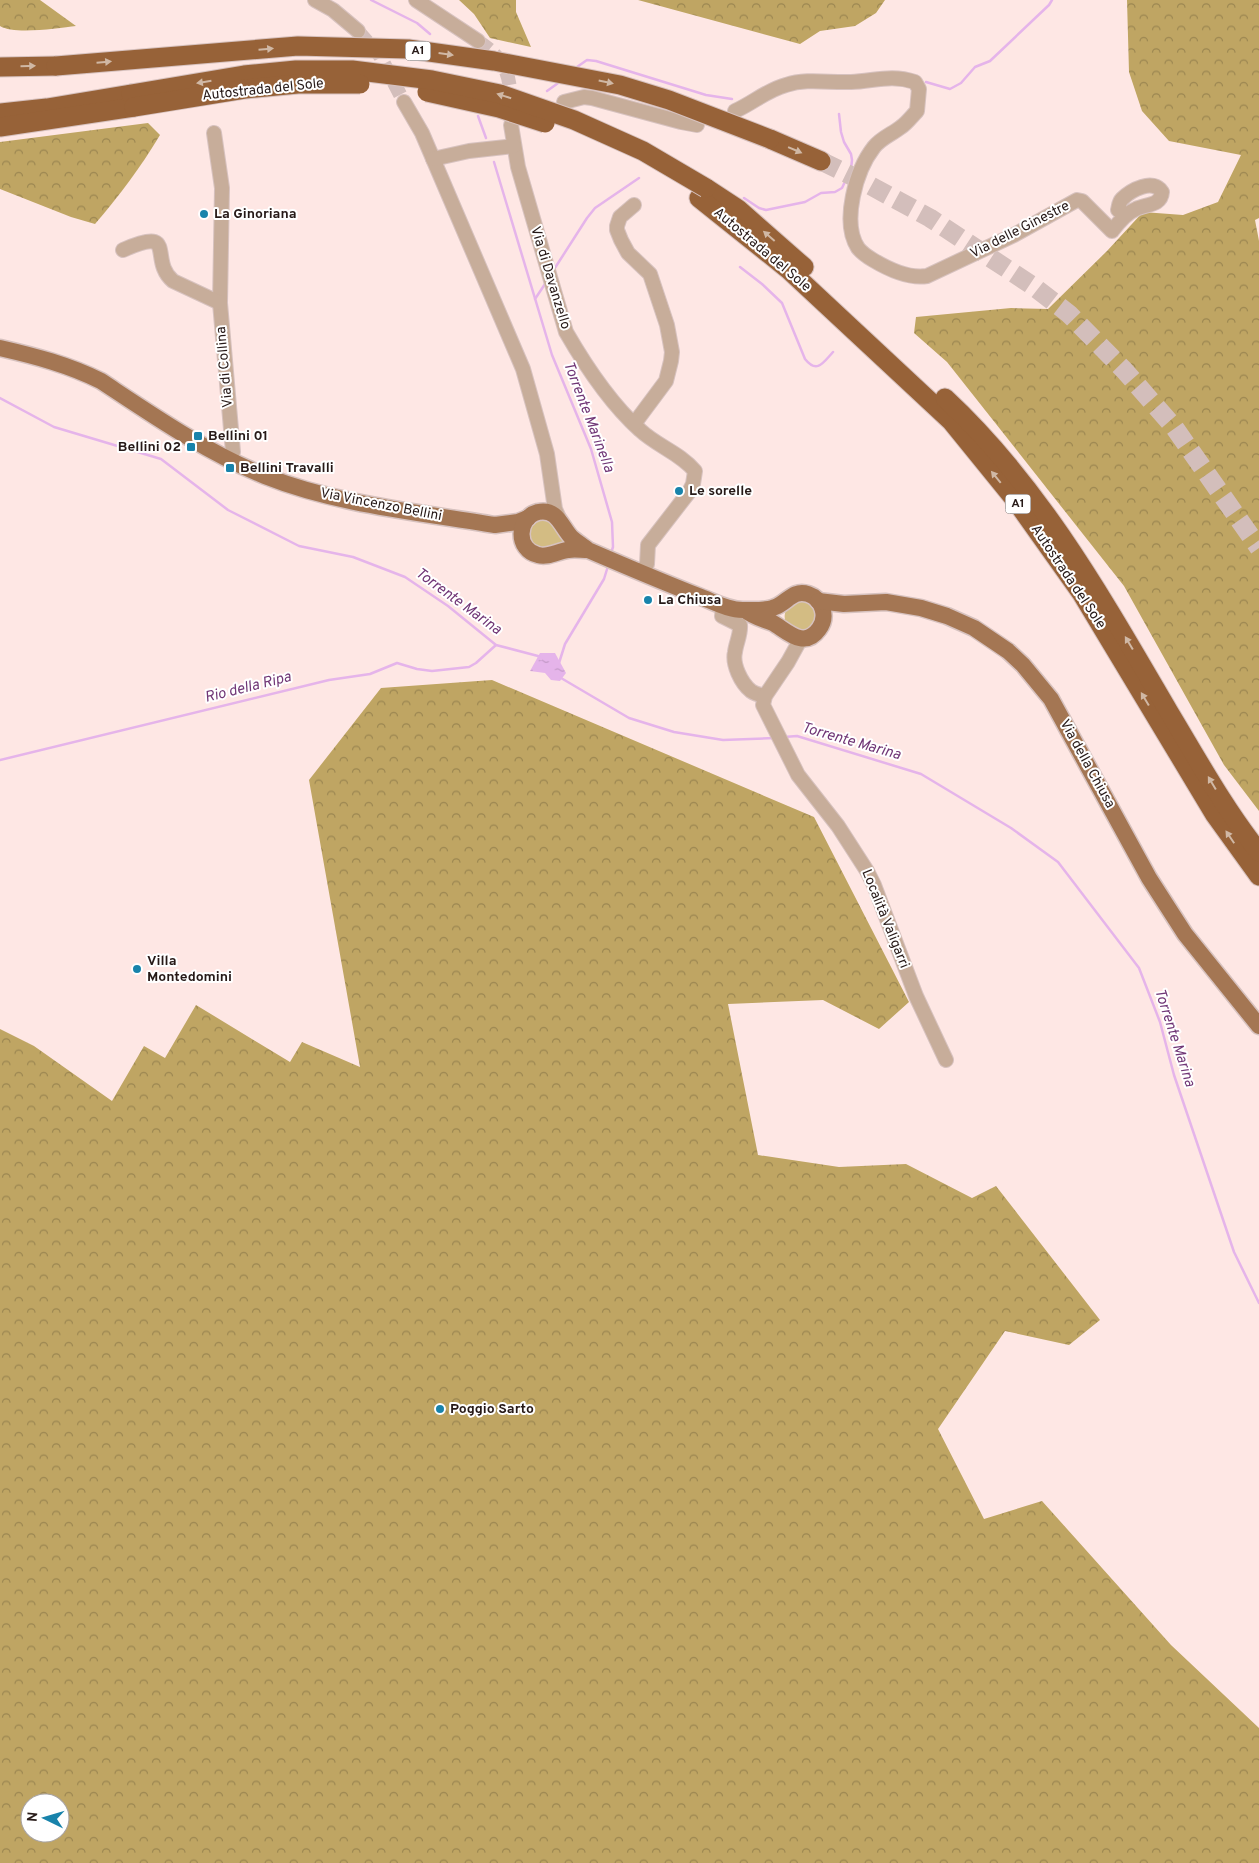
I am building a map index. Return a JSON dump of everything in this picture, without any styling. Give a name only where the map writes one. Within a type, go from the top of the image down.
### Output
[{"type":"highway","name":"A1","points":[[0,67],[56,66],[298,46],[408,49],[512,64],[620,85],[669,100],[821,161]]},
{"type":"highway","name":"Autostrada del Sole","points":[[0,113],[298,84],[352,83],[430,93],[499,108],[566,130],[738,209],[796,259],[958,410],[996,451],[1033,497],[1097,589],[1227,808],[1259,852]]},
{"type":"highway","name":"Autostrada del Sole","points":[[0,127],[132,100]]},
{"type":"highway","name":"Autostrada del Sole","points":[[702,193],[789,270],[951,421],[1016,501],[1082,594],[1215,815],[1259,876]]},
{"type":"main road","name":"Via Vincenzo Bellini","points":[[0,348],[68,366],[84,373],[101,381],[197,443],[229,460],[265,476],[329,497],[495,525],[518,522],[533,515]]},
{"type":"main road","name":"Via della Chiusa","points":[[533,515],[549,512],[562,523],[572,538],[592,552],[723,606],[745,610],[767,610],[782,603],[791,596],[802,593],[818,601],[844,604],[874,601],[902,603],[947,616],[974,628],[996,643],[1023,665],[1051,699],[1149,878],[1185,934],[1259,1026]]},
{"type":"main road","points":[[524,545],[522,528],[533,515]]},
{"type":"main road","points":[[554,553],[564,540],[562,523]]},
{"type":"main road","name":"Via Vincenzo Bellini","points":[[495,525],[524,545]]},
{"type":"main road","name":"Via della Chiusa","points":[[524,545],[537,555],[548,555],[570,549],[592,552]]},
{"type":"main road","points":[[818,601],[823,611],[822,622]]},
{"type":"main road","points":[[782,603],[779,614],[781,626],[786,633]]},
{"type":"main road","points":[[806,638],[816,632],[822,622],[844,604]]},
{"type":"main road","name":"Via della Chiusa","points":[[745,610],[774,624],[786,633],[806,638]]},
{"type":"street","points":[[315,0],[333,10],[358,31]]},
{"type":"street","points":[[416,0],[478,41]]},
{"type":"street","name":"Via delle Ginestre","points":[[735,111],[773,90],[787,84],[805,81],[852,82],[890,77],[915,82],[919,89],[918,111],[903,126],[885,137],[875,146],[865,159],[850,212],[852,231],[859,250],[883,266],[904,274],[920,277],[927,276],[997,243],[1078,200],[1082,201],[1112,231],[1136,209],[1159,200],[1162,192],[1157,187],[1142,187],[1124,197],[1118,210]]},
{"type":"street","points":[[564,102],[584,97],[592,98],[698,125]]},
{"type":"street","points":[[404,102],[422,133],[523,369],[547,454],[555,509],[562,523]]},
{"type":"street","name":"Via di Davanzello","points":[[511,125],[518,168],[566,332],[611,398],[634,424],[652,440],[686,461],[695,471],[690,492],[648,545],[647,564],[641,573]]},
{"type":"street","name":"Via di Collina","points":[[214,133],[222,188],[220,303],[233,452],[229,460]]},
{"type":"street","points":[[433,159],[470,151],[514,146]]},
{"type":"street","points":[[634,205],[620,217],[617,230],[620,240],[628,253],[650,274],[666,325],[672,352],[666,381],[634,424]]},
{"type":"street","points":[[123,250],[139,243],[156,242],[160,246],[167,276],[172,281],[220,303]]},
{"type":"street","points":[[533,515],[546,498],[551,481]]},
{"type":"street","points":[[723,606],[721,614],[724,618],[740,625],[741,630],[734,654],[736,668],[745,685],[752,692],[765,696],[799,642],[806,638]]},
{"type":"street","points":[[786,633],[792,652]]},
{"type":"street","name":"Località Valigarri","points":[[765,696],[763,705],[765,711],[790,762],[838,826],[874,885],[916,996],[946,1060]]},
{"type":"shaded area","points":[[543,512],[564,540],[554,553],[522,539],[521,534]]},
{"type":"shaded area","points":[[796,600],[813,603],[818,620],[806,633],[786,624],[786,610]]},
{"type":"green space","points":[[0,0],[40,0],[76,26],[37,30],[7,29],[0,26]]},
{"type":"green space","points":[[459,0],[516,0],[516,12],[531,47],[490,38],[474,14]]},
{"type":"green space","points":[[638,0],[885,0],[876,13],[855,26],[820,31],[800,44]]},
{"type":"green space","points":[[1127,0],[1259,0],[1259,218],[1255,220],[1259,241],[1259,811],[1224,765],[1124,586],[947,362],[914,333],[916,317],[1011,308],[1048,309],[1107,251],[1143,212],[1183,215],[1218,202],[1241,155],[1169,141],[1142,111],[1129,72]]},
{"type":"green space","points":[[148,123],[160,135],[113,203],[95,224],[71,217],[0,189],[0,142]]},
{"type":"green space","points":[[492,680],[814,817],[909,1002],[879,1029],[823,1000],[728,1004],[758,1155],[839,1167],[906,1164],[972,1198],[996,1186],[1100,1320],[1069,1345],[1005,1331],[938,1429],[984,1519],[1042,1501],[1171,1645],[1259,1728],[1259,1863],[0,1863],[0,1029],[34,1046],[112,1101],[144,1046],[165,1058],[196,1005],[290,1062],[302,1042],[360,1067],[309,780],[381,688]]},
{"type":"water","points":[[540,653],[555,653],[566,673],[560,681],[551,680],[545,673],[530,671]]},
{"type":"waterway","name":"Torrente Marinella","points":[[371,0],[417,23],[430,34]]},
{"type":"waterway","points":[[926,82],[950,89],[961,83],[975,67],[990,61],[1052,0]]},
{"type":"waterway","points":[[574,69],[587,60],[596,61],[706,95],[732,99]]},
{"type":"waterway","points":[[547,91],[561,81]]},
{"type":"waterway","points":[[744,198],[759,208],[766,210],[805,202],[821,193],[835,192],[842,188],[851,169],[852,160],[841,132],[839,114]]},
{"type":"waterway","name":"Torrente Marinella","points":[[478,116],[486,138]]},
{"type":"waterway","name":"Torrente Marinella","points":[[494,162],[552,355],[591,449],[612,522],[613,547],[611,553]]},
{"type":"waterway","points":[[553,271],[595,208],[639,178]]},
{"type":"waterway","points":[[740,267],[782,303],[805,359],[809,363],[813,366],[820,365],[833,352]]},
{"type":"waterway","points":[[535,299],[545,284]]},
{"type":"waterway","name":"Torrente Marina","points":[[0,398],[54,427],[161,459],[228,510],[299,546],[353,557],[405,577],[448,606],[496,645],[538,656],[541,659]]},
{"type":"waterway","name":"Torrente Marinella","points":[[559,663],[565,644],[604,579],[608,566]]},
{"type":"waterway","name":"Rio della Ripa","points":[[0,760],[329,680],[370,674],[397,663],[432,671],[469,667],[496,645]]},
{"type":"waterway","name":"Torrente Marina","points":[[561,678],[629,718],[674,732],[723,740],[774,738]]},
{"type":"waterway","name":"Torrente Marina","points":[[784,737],[797,736],[921,774],[1011,828],[1058,862],[1139,968],[1160,1022],[1174,1075],[1234,1252],[1259,1303]]},
{"type":"tunnel","points":[[358,31],[380,56],[404,102]]},
{"type":"tunnel","points":[[478,41],[495,55],[505,68],[508,76],[511,105]]},
{"type":"tunnel","points":[[821,161],[930,218],[1033,286],[1069,314],[1124,370],[1174,427],[1259,548]]},
{"type":"place","name":"La Ginoriana","points":[[204,214]]},
{"type":"place","name":"Bellini 01","points":[[198,436]]},
{"type":"place","name":"Bellini 02","points":[[191,447]]},
{"type":"place","name":"Bellini Travalli","points":[[230,468]]},
{"type":"place","name":"Le sorelle","points":[[679,491]]},
{"type":"place","name":"La Chiusa","points":[[648,600]]},
{"type":"place","name":"Villa Montedomini","points":[[137,969]]},
{"type":"place","name":"Poggio Sarto","points":[[440,1409]]}]
